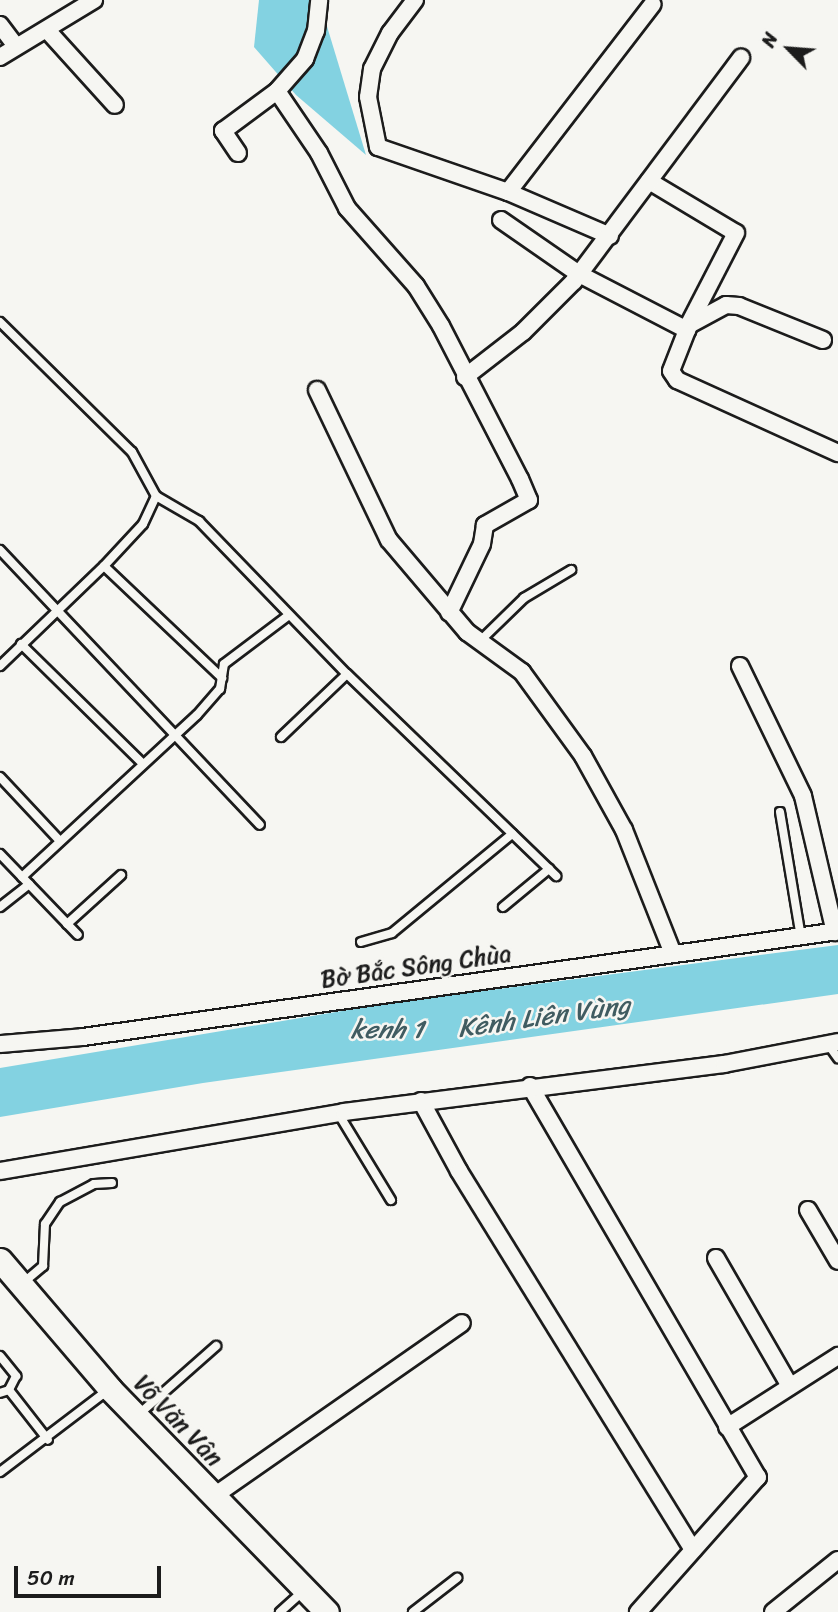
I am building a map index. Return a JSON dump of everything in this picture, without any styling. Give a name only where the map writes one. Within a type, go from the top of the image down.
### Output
[{"type":"street","points":[[238,153],[223,131],[277,91],[305,59],[316,31],[319,0]]},
{"type":"street","points":[[415,0],[390,33],[372,69],[368,97],[376,143],[393,155],[508,192],[610,236]]},
{"type":"street","points":[[0,57],[47,30],[84,3]]},
{"type":"street","points":[[508,192],[653,4]]},
{"type":"street","points":[[0,25],[16,46]]},
{"type":"street","points":[[47,30],[115,105]]},
{"type":"street","points":[[465,377],[523,332],[579,274],[741,58]]},
{"type":"street","points":[[277,91],[319,153],[347,208],[416,286],[441,326],[529,500],[485,525],[482,544],[449,613]]},
{"type":"street","points":[[649,181],[736,233],[688,327],[671,371],[677,380],[838,453]]},
{"type":"street","points":[[501,220],[579,274],[688,327]]},
{"type":"street","points":[[688,327],[717,307],[739,306],[823,340]]},
{"type":"street","points":[[317,390],[389,540],[449,613],[522,672],[583,756],[624,830],[673,954]]},
{"type":"street","points":[[740,666],[803,796],[837,932]]},
{"type":"street","name":"Bờ Bắc Sông Chùa","points":[[0,1044],[83,1037],[837,932]]},
{"type":"street","points":[[0,1171],[338,1113],[530,1086],[724,1064],[833,1043]]},
{"type":"street","points":[[530,1086],[758,1477],[638,1612]]},
{"type":"street","points":[[421,1101],[459,1171],[693,1550]]},
{"type":"street","points":[[808,1210],[838,1261]]},
{"type":"street","points":[[716,1258],[790,1386]]},
{"type":"street","name":"Võ Văn Vân","points":[[0,1260],[110,1389],[327,1612]]},
{"type":"street","points":[[214,1496],[462,1323]]},
{"type":"street","points":[[727,1427],[838,1356]]},
{"type":"street","points":[[773,1612],[838,1560]]},
{"type":"lane","points":[[0,322],[132,452],[156,496],[198,521],[347,674],[552,873],[503,908]]},
{"type":"lane","points":[[0,666],[104,566],[143,524],[156,496]]},
{"type":"lane","points":[[0,550],[260,825]]},
{"type":"lane","points":[[104,566],[222,678]]},
{"type":"lane","points":[[481,640],[524,598],[571,570]]},
{"type":"lane","points":[[22,877],[205,706],[220,689],[224,664],[289,615]]},
{"type":"lane","points":[[21,644],[142,763]]},
{"type":"lane","points":[[281,737],[347,674]]},
{"type":"lane","points":[[0,777],[59,840]]},
{"type":"lane","points":[[780,812],[801,937]]},
{"type":"lane","points":[[361,942],[392,933],[512,834]]},
{"type":"lane","points":[[0,854],[78,936]]},
{"type":"lane","points":[[67,924],[121,875]]},
{"type":"lane","points":[[0,907],[29,884]]},
{"type":"lane","points":[[833,1043],[838,1058]]},
{"type":"lane","points":[[338,1113],[391,1200]]},
{"type":"lane","points":[[22,1284],[43,1266],[45,1224],[60,1202],[94,1184],[112,1183]]},
{"type":"lane","points":[[137,1416],[216,1346]]},
{"type":"lane","points":[[0,1356],[16,1376],[4,1391],[48,1440]]},
{"type":"lane","points":[[0,1472],[48,1440],[110,1389]]},
{"type":"lane","points":[[414,1612],[457,1578]]},
{"type":"lane","points":[[280,1612],[305,1588]]},
{"type":"water","points":[[259,0],[319,0],[366,155],[296,95],[254,47]]},
{"type":"water","name":"kenh 1","points":[[838,945],[838,994],[203,1083],[0,1117],[0,1068],[390,1003]]},
{"type":"water label","name":"Kênh Liên Vùng","points":[[544,1017]]}]
